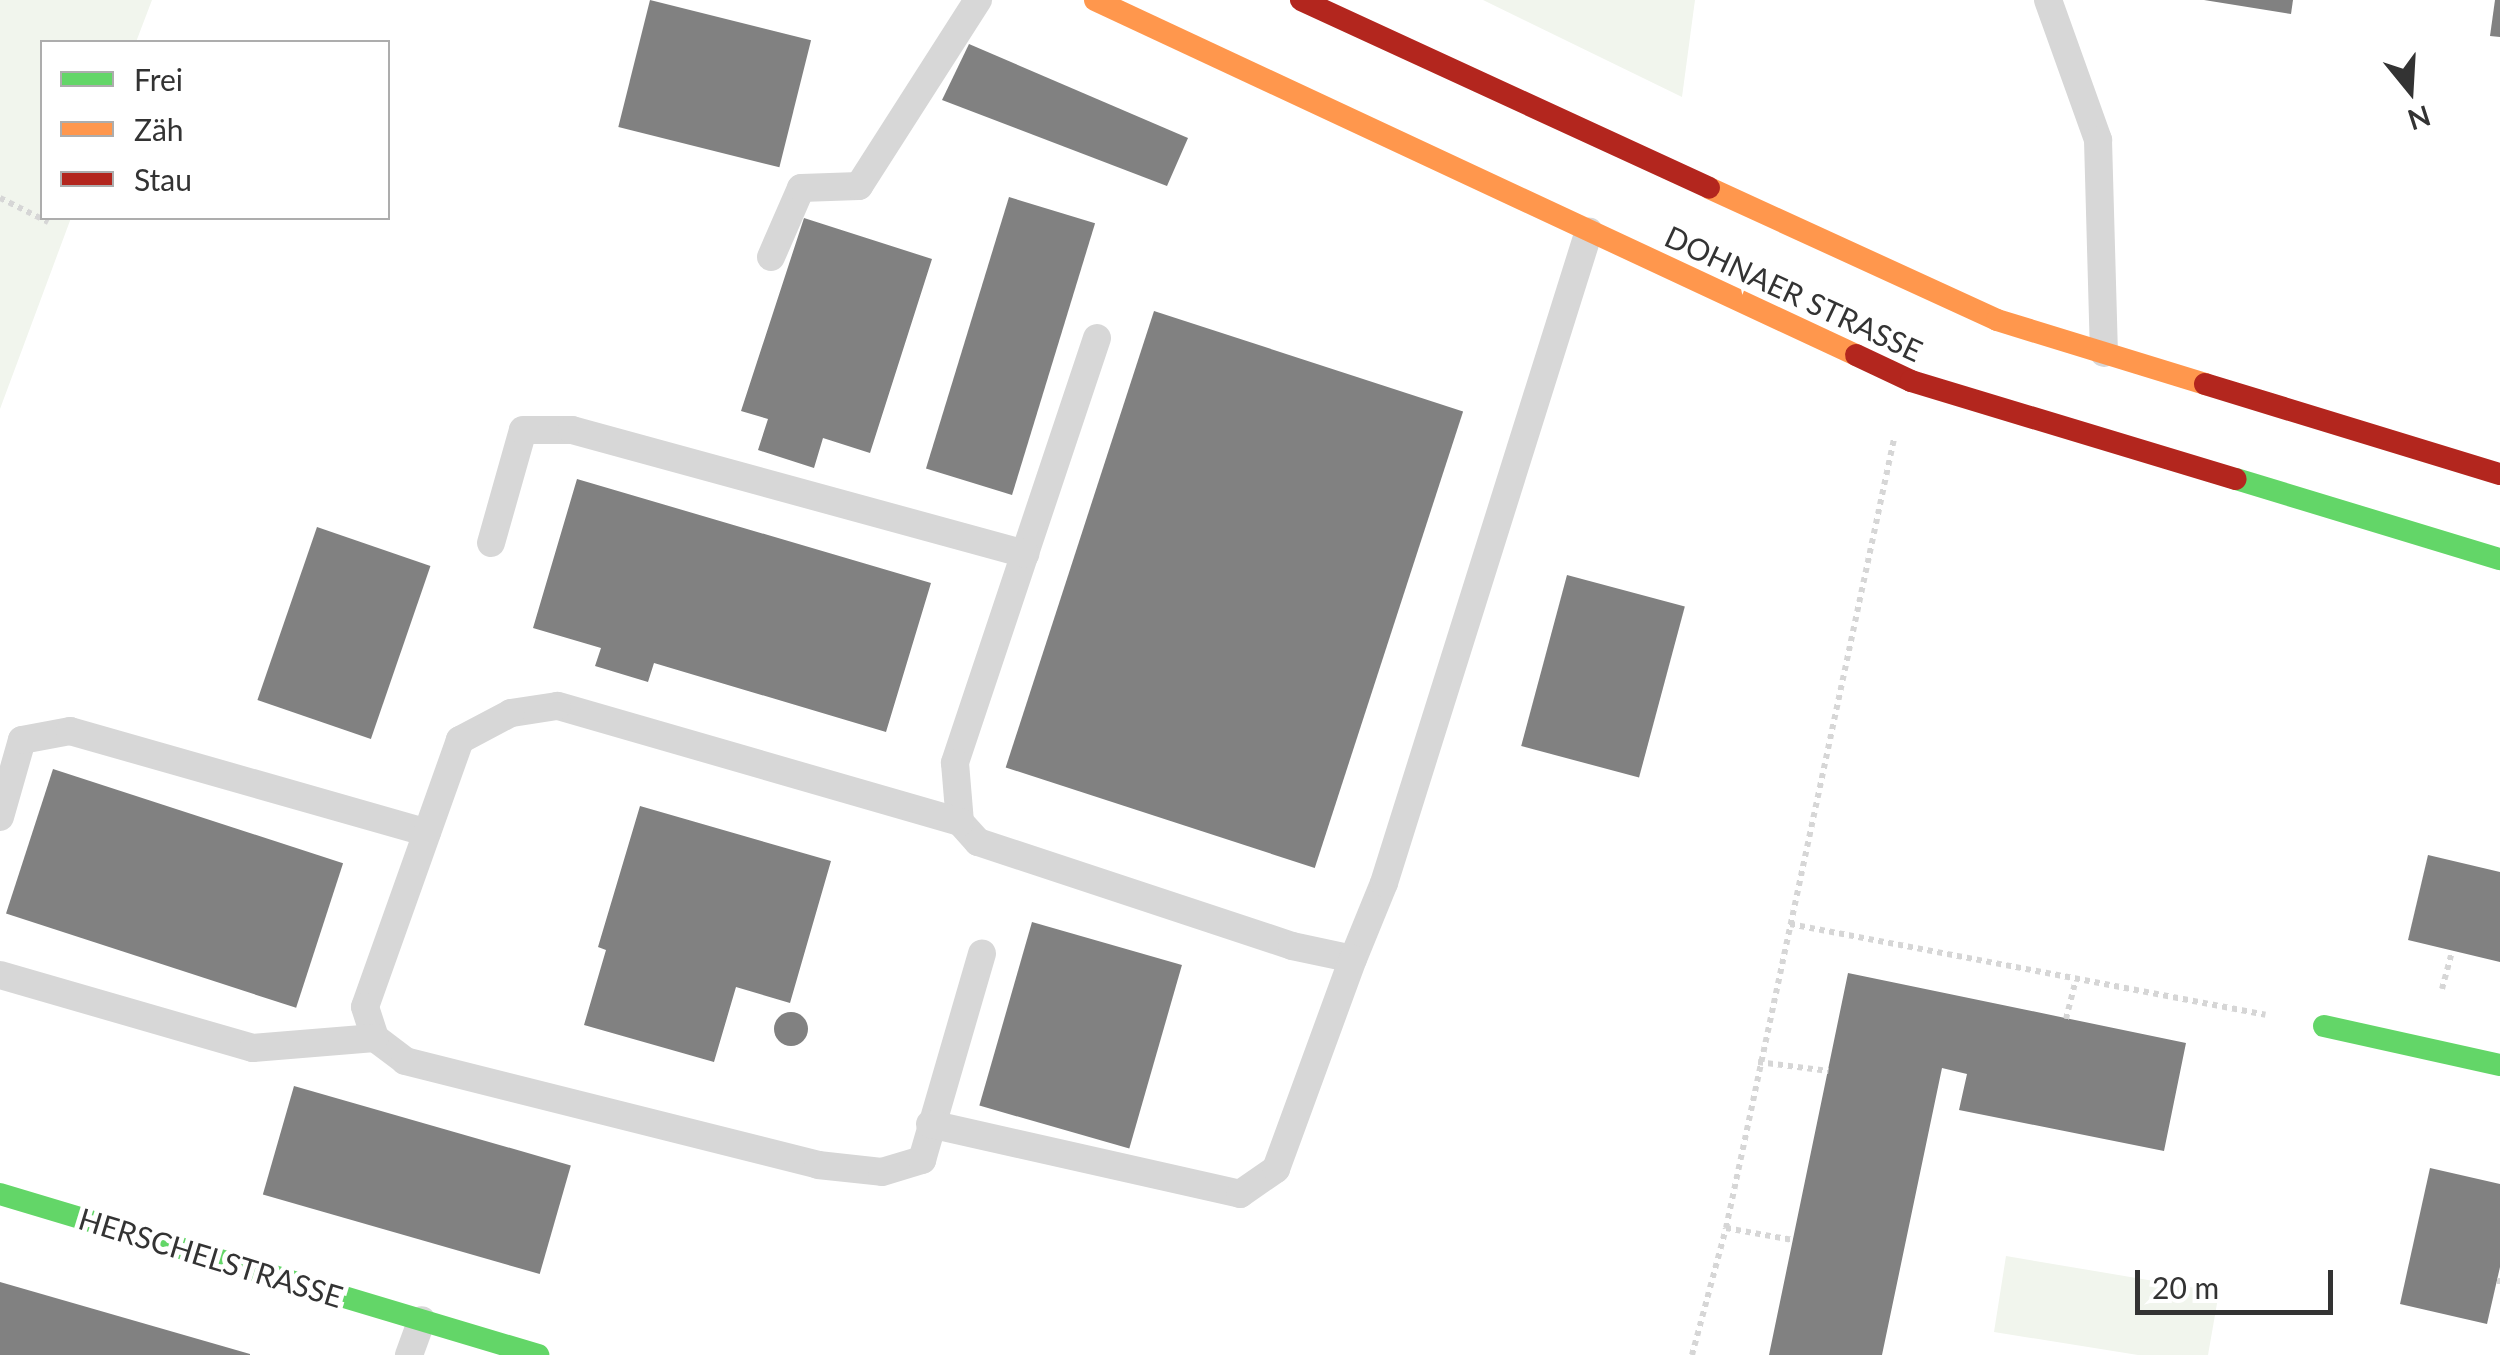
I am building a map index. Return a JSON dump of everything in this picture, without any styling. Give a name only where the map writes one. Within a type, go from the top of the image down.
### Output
[{"type":"main road","name":"DOHNAER STRASSE","points":[[1094,0],[1911,381],[2500,559]]},
{"type":"main road","name":"DOHNAER STRASSE","points":[[1301,0],[1997,320],[2500,474]]},
{"type":"main road","points":[[2324,1026],[2500,1065]]},
{"type":"main road","name":"HERSCHELSTRASSE","points":[[0,1194],[538,1355]]},
{"type":"lane","points":[[771,257],[801,188],[858,186],[978,0]]},
{"type":"lane","points":[[2048,0],[2098,140],[2104,353]]},
{"type":"lane","points":[[930,1124],[1240,1194],[1276,1170],[1384,883],[1589,231]]},
{"type":"lane","points":[[960,822],[955,763],[1097,338]]},
{"type":"lane","points":[[490,543],[523,430],[572,430],[1024,554]]},
{"type":"lane","points":[[982,954],[922,1160],[882,1172],[818,1166],[405,1062],[375,1038],[365,1007],[460,740],[511,713],[558,706],[960,822],[978,842],[1292,946],[1354,959]]},
{"type":"lane","points":[[0,817],[22,740],[70,731],[427,832]]},
{"type":"lane","points":[[0,975],[253,1048],[375,1038]]},
{"type":"lane","points":[[409,1355],[422,1320]]},
{"type":"path","points":[[0,198],[40,218]]},
{"type":"path","points":[[44,220],[48,222]]},
{"type":"path","points":[[1692,1355],[1726,1228],[1758,1062],[1911,381]]},
{"type":"path","points":[[1790,924],[2075,982],[2324,1026]]},
{"type":"path","points":[[2066,1018],[2075,982]]},
{"type":"path","points":[[1758,1062],[1828,1071]]},
{"type":"path","points":[[1726,1228],[1793,1240]]},
{"type":"shaded area","points":[[0,0],[152,0],[137,40],[40,40],[40,220],[70,220],[0,409]]},
{"type":"shaded area","points":[[1483,0],[1695,0],[1682,97]]},
{"type":"shaded area","points":[[2006,1256],[2219,1292],[2208,1355],[2138,1355],[1994,1332]]},
{"type":"building","points":[[650,0],[811,40],[779,167],[618,127]]},
{"type":"building","points":[[2204,0],[2293,0],[2291,14]]},
{"type":"building","points":[[2495,0],[2500,0],[2500,37],[2490,36]]},
{"type":"building","points":[[969,44],[1188,138],[1167,186],[942,100]]},
{"type":"building","points":[[1009,197],[1095,223],[1012,495],[926,469]]},
{"type":"building","points":[[804,218],[932,259],[870,453],[823,438],[814,468],[758,450],[768,419],[741,411]]},
{"type":"building","points":[[1154,311],[1463,411],[1315,868],[1006,768]]},
{"type":"building","points":[[577,479],[931,583],[886,732],[654,663],[648,682],[595,666],[601,648],[533,628]]},
{"type":"building","points":[[317,527],[430,566],[371,739],[257,700]]},
{"type":"building","points":[[1567,575],[1685,607],[1639,778],[1521,746]]},
{"type":"building","points":[[53,769],[343,863],[296,1008],[6,914]]},
{"type":"building","points":[[640,806],[831,861],[790,1003],[736,987],[714,1062],[584,1025],[606,950],[598,947]]},
{"type":"building","points":[[2428,855],[2500,872],[2500,962],[2408,940]]},
{"type":"building","points":[[1032,922],[1182,965],[1129,1149],[979,1106]]},
{"type":"building","points":[[1848,973],[2186,1043],[2164,1151],[1959,1110],[1967,1074],[1942,1068],[1882,1355],[1769,1355]]},
{"type":"building","points":[[791,1012],[803,1017],[808,1029],[803,1041],[791,1046],[779,1041],[774,1029],[779,1017]]},
{"type":"building","points":[[294,1086],[571,1165],[540,1274],[263,1195]]},
{"type":"building","points":[[2430,1168],[2500,1184],[2500,1267],[2487,1324],[2400,1304]]},
{"type":"building","points":[[0,1282],[250,1354],[250,1355],[0,1355]]},
{"type":"traffic: fast","points":[[2236,479],[2500,559]]},
{"type":"traffic: fast","points":[[2324,1026],[2500,1065]]},
{"type":"traffic: fast","points":[[0,1194],[538,1355]]},
{"type":"traffic: slow","points":[[1095,0],[1856,355]]},
{"type":"traffic: slow","points":[[1709,188],[1997,320],[2205,384]]},
{"type":"traffic: jam","points":[[1301,0],[1709,188]]},
{"type":"traffic: jam","points":[[1856,355],[1911,381],[2236,479]]},
{"type":"traffic: jam","points":[[2205,384],[2500,474]]}]
